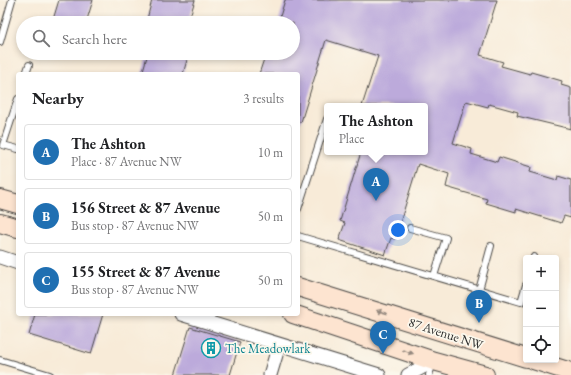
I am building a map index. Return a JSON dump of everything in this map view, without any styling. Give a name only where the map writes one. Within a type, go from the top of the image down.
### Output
[{"type":"main road","points":[[0,199],[16,203]]},
{"type":"main road","points":[[0,223],[16,227]]},
{"type":"main road","name":"87 Avenue NW","points":[[300,288],[523,357]]},
{"type":"main road","points":[[298,316],[432,368],[485,375]]},
{"type":"main road","points":[[542,363],[571,372]]},
{"type":"street","points":[[0,257],[16,262]]},
{"type":"street","points":[[187,316],[379,375]]},
{"type":"street","points":[[270,375],[279,345]]},
{"type":"street","points":[[408,375],[432,368]]},
{"type":"lane","points":[[0,42],[12,0]]},
{"type":"lane","points":[[26,72],[28,65]]},
{"type":"lane","points":[[16,106],[4,145],[16,148]]},
{"type":"lane","points":[[300,203],[324,128]]},
{"type":"lane","points":[[410,228],[446,238],[434,276]]},
{"type":"lane","points":[[300,237],[521,302],[524,291]]},
{"type":"lane","points":[[479,290],[491,246]]},
{"type":"lane","points":[[0,360],[50,375]]},
{"type":"building","points":[[59,0],[93,0],[88,16],[54,16]]},
{"type":"building","points":[[152,0],[195,0],[190,16],[148,16]]},
{"type":"building","points":[[285,0],[497,0],[480,55],[503,62],[501,66],[530,74],[531,72],[562,81],[561,85],[571,88],[571,129],[517,116],[518,112],[489,104],[488,107],[466,101],[453,143],[472,149],[471,154],[497,162],[499,157],[531,167],[530,172],[557,180],[558,176],[571,180],[571,218],[564,216],[561,223],[516,209],[516,212],[486,203],[487,199],[446,187],[449,174],[418,164],[395,239],[391,238],[385,255],[339,240],[345,223],[340,221],[360,155],[428,155],[428,103],[363,103],[378,56],[326,40],[300,122],[300,72],[260,72],[264,60],[300,60],[300,16],[280,16]]},
{"type":"building","points":[[146,60],[187,60],[184,72],[143,72]]},
{"type":"building","points":[[34,316],[102,316],[91,354],[29,335]]},
{"type":"building","name":"The Meadowlark","points":[[190,327],[240,342],[230,375],[175,375]]},
{"type":"place","name":"The Ashton","points":[[376,201]]},
{"type":"place","name":"156 Street & 87 Avenue","points":[[479,323]]},
{"type":"place","name":"The Meadowlark","points":[[211,348]]},
{"type":"place","name":"155 Street & 87 Avenue","points":[[383,354]]}]
